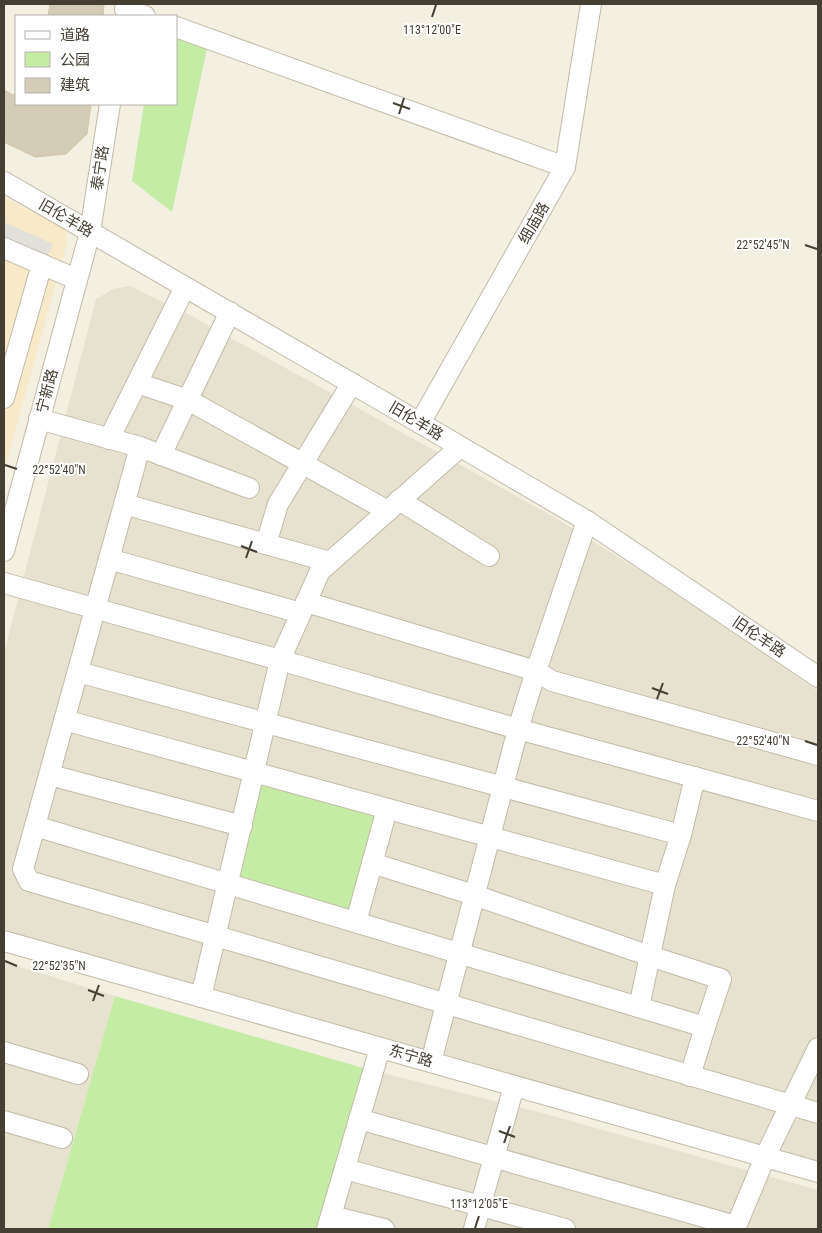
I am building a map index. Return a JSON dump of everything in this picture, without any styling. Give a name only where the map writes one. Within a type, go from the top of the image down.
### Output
[{"type":"street","name":"细庙路","points":[[420,422],[566,167],[591,4]]},
{"type":"street","points":[[124,10],[142,15]]},
{"type":"street","points":[[178,28],[566,167]]},
{"type":"street","name":"泰宁路","points":[[90,232],[110,105]]},
{"type":"street","name":"旧伦羊路","points":[[4,182],[420,422],[587,521],[818,677]]},
{"type":"street","name":"宁新路","points":[[5,539],[90,232]]},
{"type":"street","points":[[4,248],[76,279]]},
{"type":"street","points":[[4,398],[42,264]]},
{"type":"street","points":[[109,439],[185,286]]},
{"type":"street","points":[[162,455],[230,312]]},
{"type":"street","points":[[137,383],[188,400],[303,464],[394,506],[489,556]]},
{"type":"street","points":[[266,544],[278,504],[352,383]]},
{"type":"street","points":[[39,420],[140,447],[249,488]]},
{"type":"street","points":[[140,447],[23,869],[30,881],[818,1113]]},
{"type":"street","points":[[201,997],[280,660],[320,572],[460,447]]},
{"type":"street","points":[[124,504],[330,562]]},
{"type":"street","points":[[431,1062],[518,729],[587,521]]},
{"type":"street","points":[[109,559],[304,608],[536,671],[552,681],[818,755]]},
{"type":"street","points":[[4,583],[818,812]]},
{"type":"street","points":[[78,672],[681,835]]},
{"type":"street","points":[[64,720],[665,885]]},
{"type":"street","points":[[50,775],[242,826]]},
{"type":"street","points":[[639,1007],[665,885],[681,835],[695,778]]},
{"type":"street","points":[[356,922],[387,809]]},
{"type":"street","points":[[35,826],[705,1027]]},
{"type":"street","points":[[372,864],[474,895],[650,956],[721,978],[690,1076]]},
{"type":"street","name":"东宁路","points":[[4,941],[818,1172]]},
{"type":"street","points":[[380,1048],[329,1222],[384,1229]]},
{"type":"street","points":[[359,1119],[735,1228],[765,1156],[818,1050]]},
{"type":"street","points":[[4,1052],[78,1074]]},
{"type":"street","points":[[474,1229],[514,1086]]},
{"type":"street","points":[[4,1121],[62,1138]]},
{"type":"street","points":[[345,1169],[565,1229]]},
{"type":"shaded area","points":[[4,197],[66,229],[67,243],[4,472]]},
{"type":"shaded area","points":[[4,222],[53,244],[46,259],[4,241]]},
{"type":"shaded area","points":[[130,286],[188,314],[554,517],[647,575],[818,691],[818,1163],[4,935],[4,653],[96,299],[113,289]]},
{"type":"shaded area","points":[[4,962],[115,996],[48,1229],[4,1229]]},
{"type":"shaded area","points":[[370,1070],[542,1113],[818,1190],[818,1229],[324,1229]]},
{"type":"green space","points":[[178,32],[208,44],[172,212],[132,181],[144,105],[178,105]]},
{"type":"green space","points":[[262,783],[378,813],[352,913],[236,882]]},
{"type":"green space","points":[[115,996],[370,1070],[324,1229],[48,1229]]},
{"type":"building","points":[[50,4],[104,4],[103,15],[48,15]]},
{"type":"building","points":[[4,90],[13,95],[15,94],[15,105],[91,105],[87,134],[66,154],[35,157],[4,142]]}]
